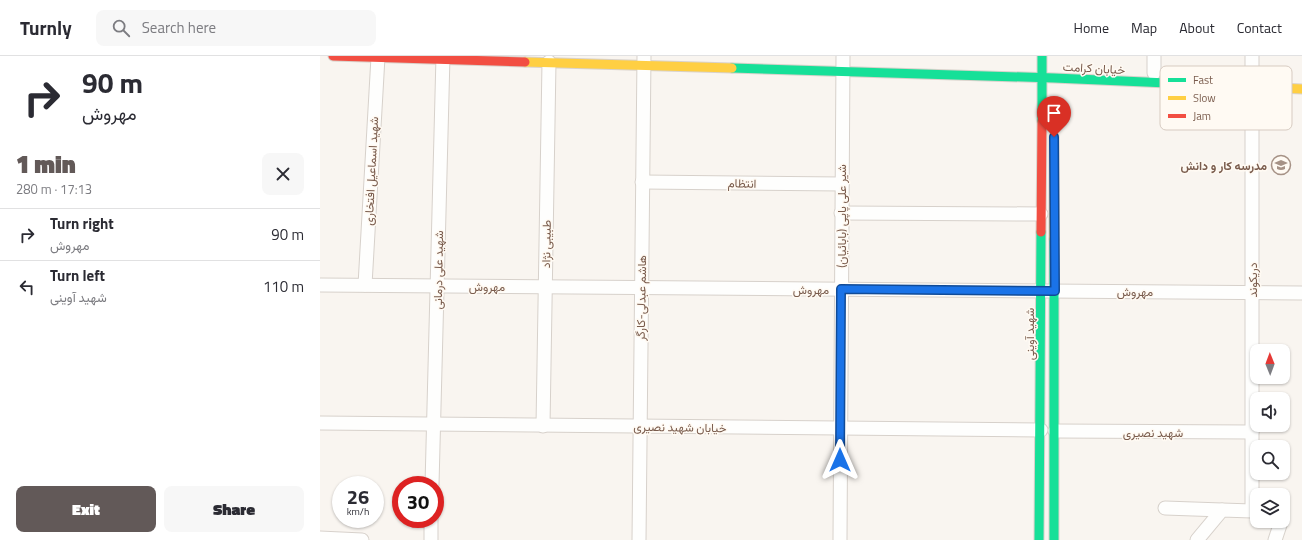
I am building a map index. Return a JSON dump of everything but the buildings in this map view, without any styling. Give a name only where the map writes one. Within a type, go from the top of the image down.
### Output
[{"type":"main road","name":"خیابان کرامت","points":[[333,56],[443,57],[549,62],[843,62],[1042,78],[1054,82],[1160,81]]},
{"type":"main road","name":"شهید آوینی","points":[[1039,540],[1041,430],[1040,291],[1042,78],[1038,68],[1042,56]]},
{"type":"main road","name":"خیابان کرامت","points":[[1038,68],[1054,68],[1054,82]]},
{"type":"main road","name":"خیابان کرامت","points":[[1292,87],[1302,89]]},
{"type":"main road","points":[[1054,125],[1054,540]]},
{"type":"street","points":[[1154,56],[1154,73]]},
{"type":"street","name":"دریکوند","points":[[1252,56],[1253,66]]},
{"type":"street","name":"شهید اسماعیل افتخاری","points":[[365,285],[378,57]]},
{"type":"street","name":"شهید علی درمانی","points":[[432,476],[443,57]]},
{"type":"street","name":"هاشم عبدلی-کارگر","points":[[639,540],[644,61]]},
{"type":"street","name":"طبیبی نژاد","points":[[543,426],[549,62]]},
{"type":"street","name":"شیر علی پاپی (بابائیان)","points":[[840,540],[843,62]]},
{"type":"street","name":"دریکوند","points":[[1252,392],[1254,130]]},
{"type":"street","name":"انتظام","points":[[642,182],[842,184]]},
{"type":"street","points":[[841,213],[1041,214]]},
{"type":"street","name":"مهروش","points":[[320,285],[1302,293]]},
{"type":"street","name":"خیابان شهید نصیری","points":[[320,424],[1041,430]]},
{"type":"street","name":"شهید نصیری","points":[[1055,431],[1250,432]]},
{"type":"street","name":"دریکوند","points":[[1222,510],[1252,508],[1252,432]]},
{"type":"street","points":[[1165,508],[1222,510]]},
{"type":"street","points":[[1197,540],[1222,510]]},
{"type":"street","points":[[431,528],[431,540]]},
{"type":"street","points":[[1275,540],[1279,528]]},
{"type":"street","points":[[320,538],[362,540]]},
{"type":"traffic: fast","points":[[1042,56],[1042,121]]},
{"type":"traffic: fast","points":[[732,68],[1160,83]]},
{"type":"traffic: fast","points":[[1039,540],[1041,232]]},
{"type":"traffic: fast","points":[[1054,239],[1054,540]]},
{"type":"traffic: slow","points":[[525,62],[732,68]]},
{"type":"traffic: slow","points":[[1292,89],[1302,89]]},
{"type":"traffic: slow","points":[[1054,137],[1054,239]]},
{"type":"traffic: jam","points":[[333,56],[525,62]]},
{"type":"traffic: jam","points":[[1041,232],[1042,121]]},
{"type":"place","name":"مدرسه کار و دانش","points":[[1281,165]]},
{"type":"route","points":[[840,460],[841,289],[1055,291],[1054,137]]}]
